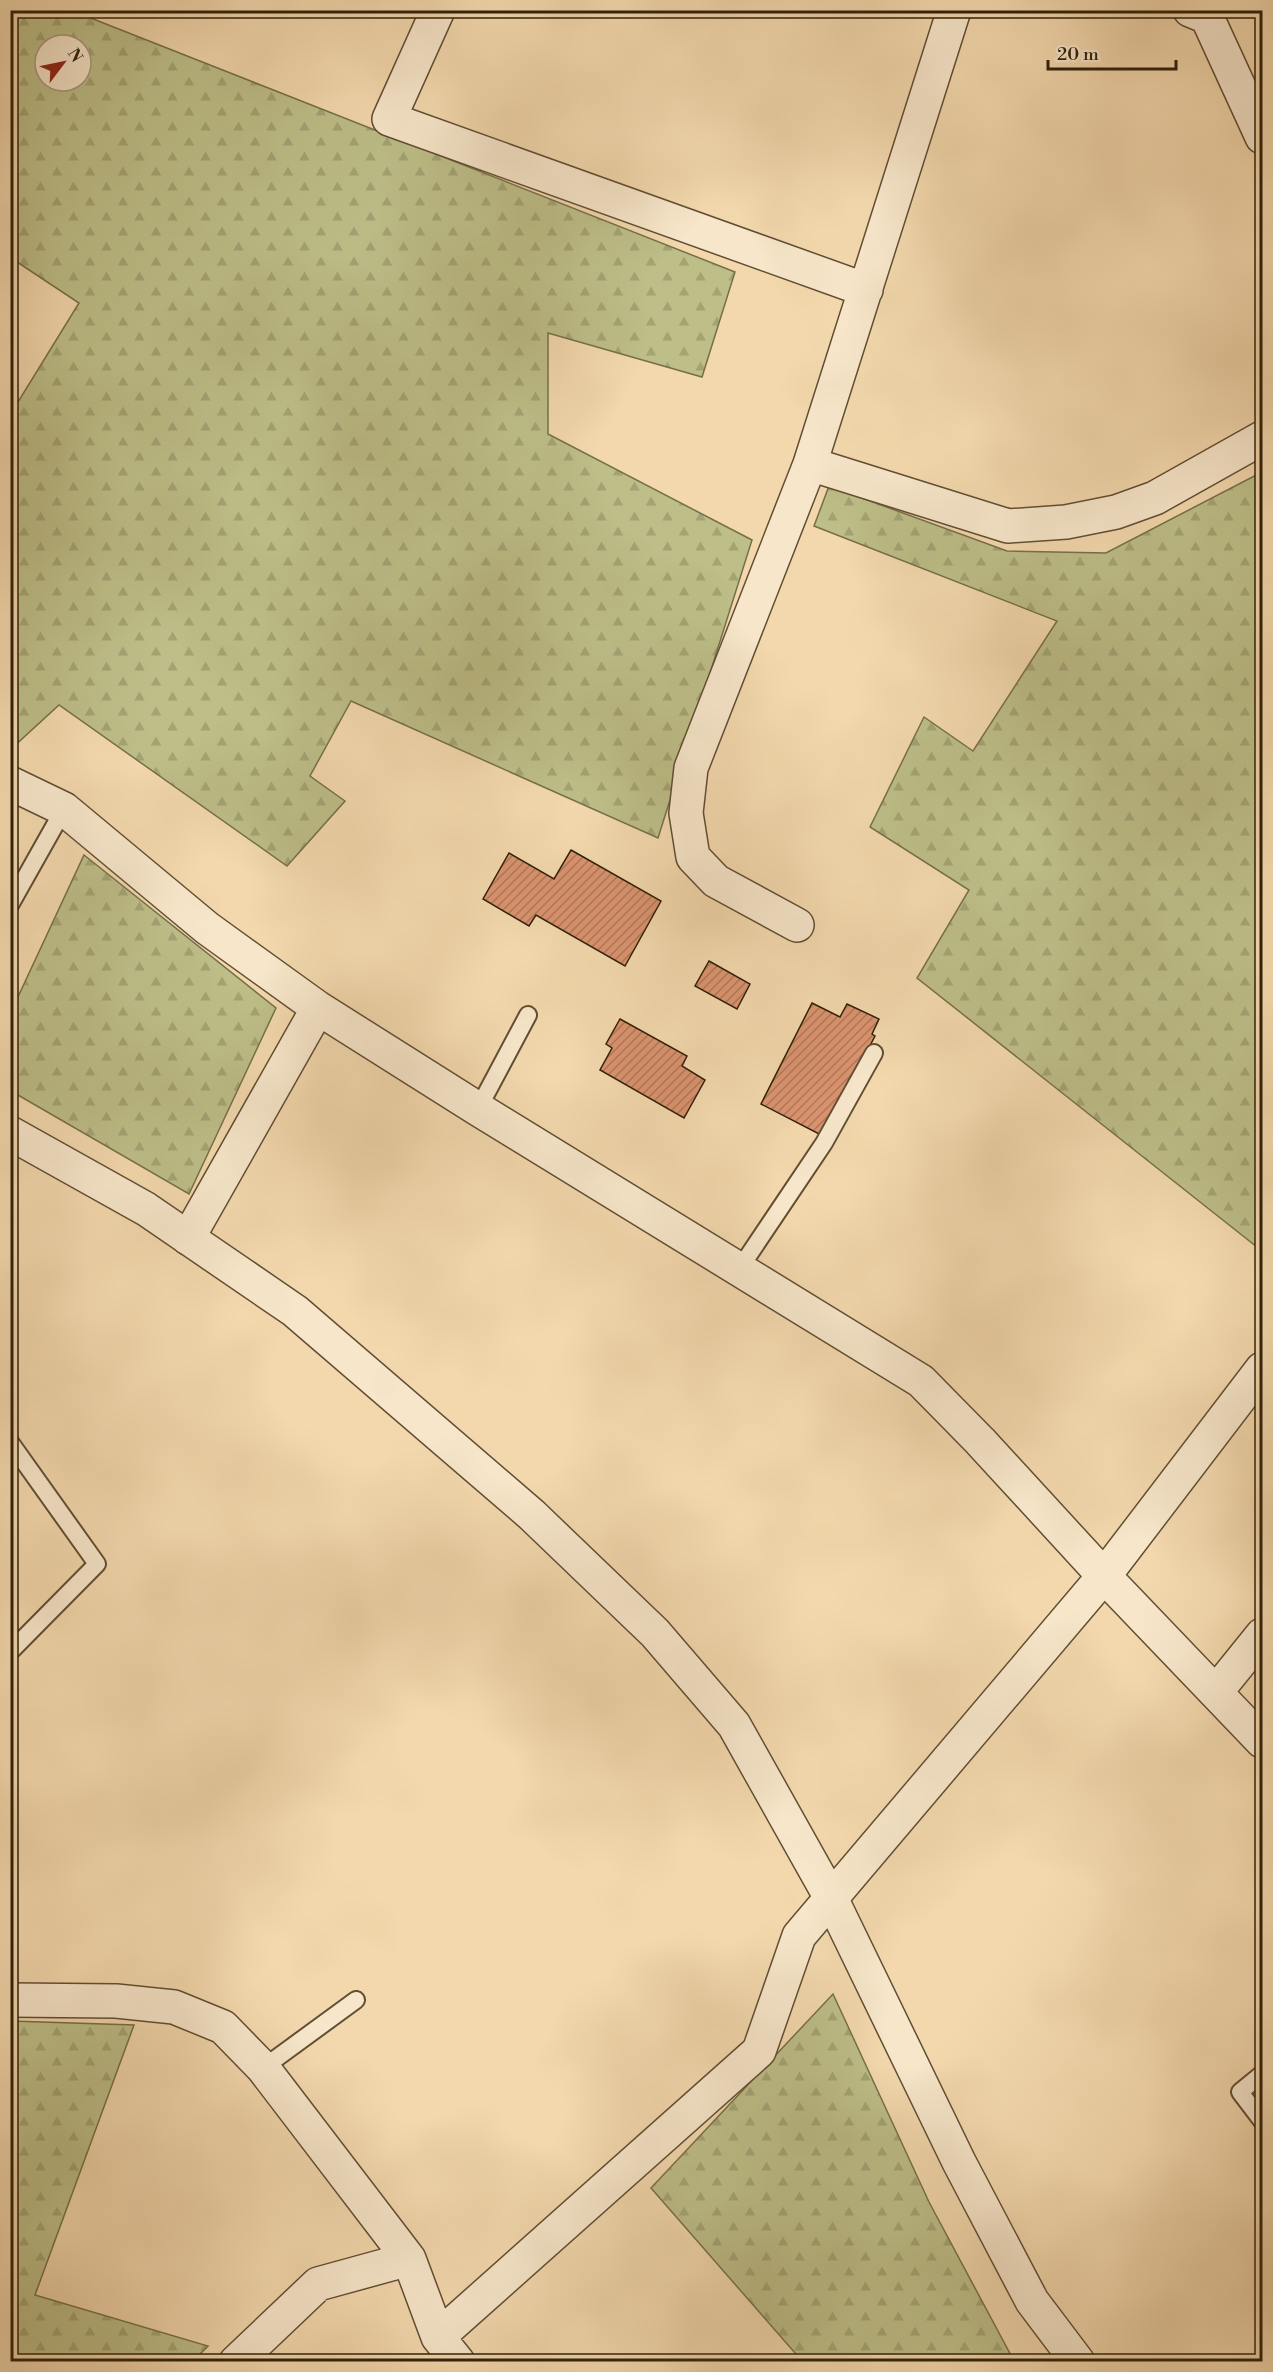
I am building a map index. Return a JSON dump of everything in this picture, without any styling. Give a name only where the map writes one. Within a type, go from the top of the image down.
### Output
[{"type":"street","points":[[438,10],[389,118],[866,290]]},
{"type":"street","points":[[797,925],[716,881],[693,857],[686,813],[691,768],[810,464],[954,10]]},
{"type":"street","points":[[1203,13],[1263,137]]},
{"type":"street","points":[[810,464],[1008,526],[1066,522],[1116,512],[1155,498],[1263,438]]},
{"type":"street","points":[[10,783],[64,809],[207,928],[318,1008],[921,1381],[1263,1741]]},
{"type":"street","points":[[188,1238],[318,1008]]},
{"type":"street","points":[[10,1133],[146,1209],[295,1311],[532,1515],[655,1633],[734,1725],[831,1898],[959,2162],[1032,2301],[1078,2361]]},
{"type":"street","points":[[10,2000],[116,2001],[174,2007],[223,2027],[263,2068],[409,2259],[448,2349],[759,2051],[799,1936],[1104,1576],[1263,1369]]},
{"type":"street","points":[[1215,1692],[1263,1635]]},
{"type":"street","points":[[236,2361],[318,2284],[409,2259]]},
{"type":"lane","points":[[10,905],[64,809]]},
{"type":"lane","points":[[478,1109],[528,1015]]},
{"type":"lane","points":[[740,1268],[824,1143],[874,1053]]},
{"type":"lane","points":[[10,1442],[97,1564],[10,1652]]},
{"type":"lane","points":[[263,2068],[356,2000]]},
{"type":"lane","points":[[1263,2074],[1239,2092],[1263,2121]]},
{"type":"green space","points":[[11,11],[73,11],[735,272],[702,377],[548,333],[548,434],[752,540],[658,838],[351,701],[310,776],[345,801],[287,866],[59,705],[11,749],[10,415],[79,303],[11,258]]},
{"type":"green space","points":[[1262,472],[1262,1251],[917,978],[969,890],[870,827],[924,717],[973,751],[1057,621],[814,526],[829,486],[1007,551],[1106,553]]},
{"type":"green space","points":[[84,855],[276,1008],[189,1194],[11,1091],[11,1012]]},
{"type":"green space","points":[[833,1994],[929,2202],[1014,2361],[802,2361],[651,2188]]},
{"type":"green space","points":[[11,2021],[134,2025],[35,2295],[208,2346],[193,2361],[11,2361]]},
{"type":"building","points":[[571,850],[661,901],[625,966],[536,915],[529,926],[483,899],[509,853],[554,879]]},
{"type":"building","points":[[709,961],[750,984],[737,1009],[695,986]]},
{"type":"building","points":[[812,1003],[840,1017],[847,1004],[879,1019],[872,1034],[875,1036],[823,1136],[761,1104]]},
{"type":"building","points":[[620,1019],[687,1056],[682,1066],[705,1080],[684,1118],[600,1070],[612,1048],[606,1044]]}]
